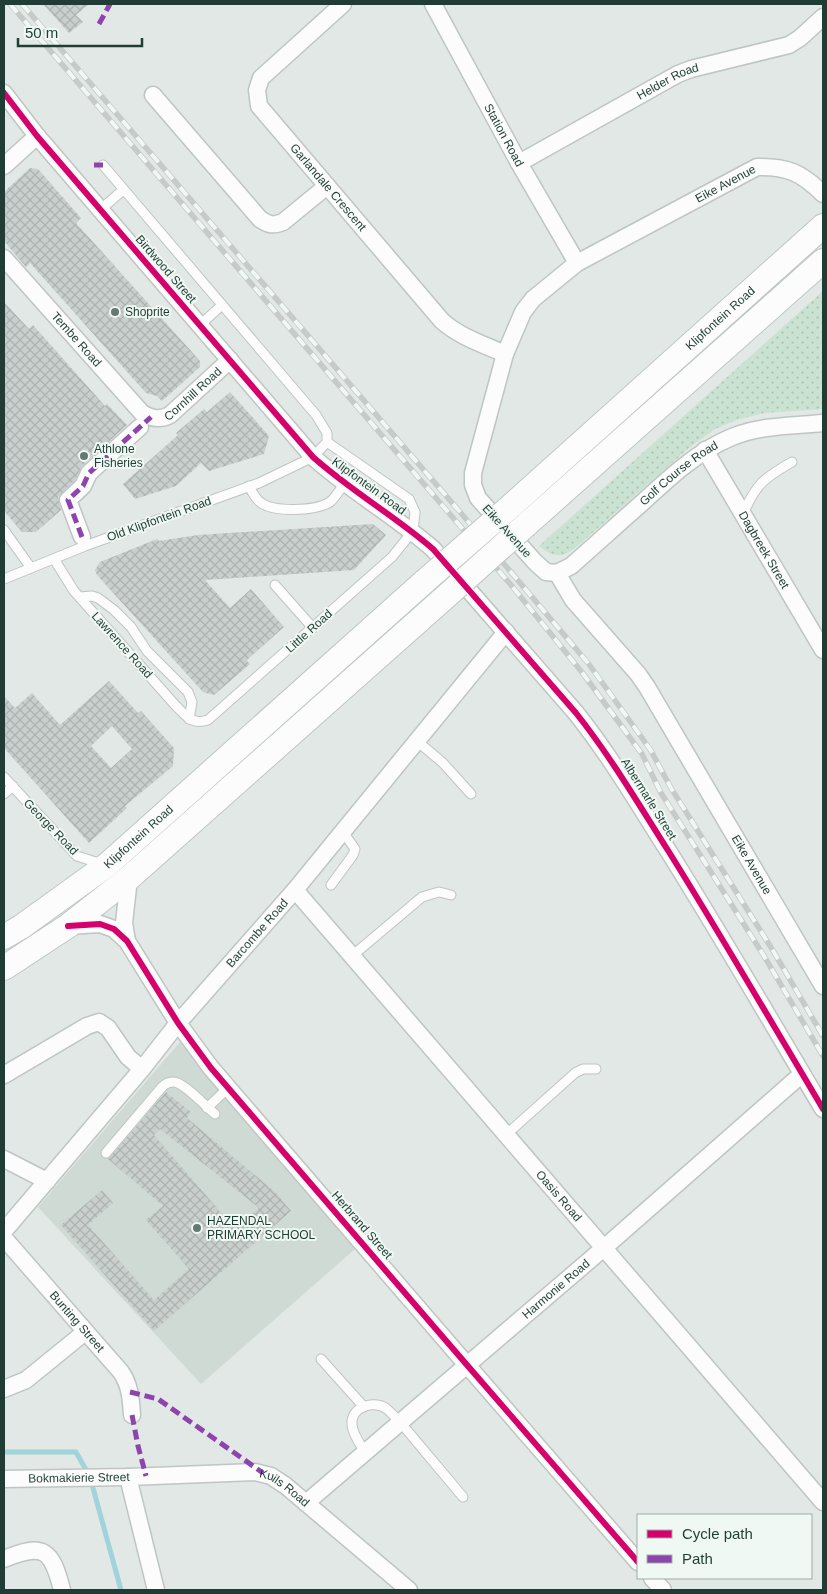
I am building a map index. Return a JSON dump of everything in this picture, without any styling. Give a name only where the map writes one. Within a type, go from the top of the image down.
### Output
[{"type":"main road","name":"Klipfontein Road","points":[[4,937],[107,865],[823,226]]},
{"type":"main road","name":"Klipfontein Road","points":[[4,968],[68,926],[129,878],[823,261]]},
{"type":"street","name":"Garlandale Crescent","points":[[343,4],[261,78],[256,90],[263,112],[442,321],[464,336],[505,354]]},
{"type":"street","name":"Station Road","points":[[433,4],[519,163],[577,264]]},
{"type":"street","name":"Helder Road","points":[[519,163],[678,74],[691,68],[789,45],[800,38],[823,17]]},
{"type":"street","name":"Birdwood Street","points":[[4,93],[37,136],[313,457]]},
{"type":"street","points":[[153,95],[260,219],[267,224],[275,226],[283,222],[326,186]]},
{"type":"street","points":[[4,166],[37,136]]},
{"type":"street","name":"Eike Avenue","points":[[823,194],[811,182],[793,171],[776,166],[757,167],[577,264],[532,300],[523,312],[505,354],[473,473],[478,498],[535,562],[546,572],[558,573],[573,600],[648,687],[823,986]]},
{"type":"street","name":"Tembe Road","points":[[4,258],[142,414],[145,422]]},
{"type":"street","name":"Cornhill Road","points":[[82,538],[68,500],[83,486],[89,473],[145,422],[170,414],[230,360]]},
{"type":"street","name":"Golf Course Road","points":[[558,573],[571,566],[666,481],[706,450],[732,437],[750,431],[770,427],[823,423]]},
{"type":"street","name":"Dagbreek Street","points":[[706,450],[823,650]]},
{"type":"street","name":"Klipfontein Road","points":[[313,457],[345,483],[413,531]]},
{"type":"street","name":"Albermarle Street","points":[[413,531],[433,549],[576,713],[596,739],[715,926],[823,1109]]},
{"type":"street","name":"Barcombe Road","points":[[4,1231],[142,1069],[178,1023],[295,890],[506,632]]},
{"type":"street","name":"Herbrand Street","points":[[127,941],[124,923],[129,878]]},
{"type":"street","name":"Oasis Road","points":[[295,890],[605,1247],[823,1502]]},
{"type":"street","name":"Herbrand Street","points":[[68,926],[100,924],[114,929],[127,941],[178,1023],[228,1088],[637,1561]]},
{"type":"street","points":[[4,1075],[95,1022],[105,1025],[128,1057],[142,1069]]},
{"type":"street","name":"Harmonie Road","points":[[306,1503],[605,1247],[802,1074]]},
{"type":"street","points":[[4,1160],[47,1181]]},
{"type":"street","name":"Bunting Street","points":[[4,1238],[126,1380],[130,1392],[132,1415]]},
{"type":"street","points":[[8,1384],[38,1371],[85,1332]]},
{"type":"street","name":"Kuils Road","points":[[128,1477],[231,1473],[263,1474],[280,1482],[409,1590]]},
{"type":"street","name":"Bokmakierie Street","points":[[4,1479],[128,1477],[156,1590]]},
{"type":"street","points":[[4,1560],[32,1550],[42,1553],[53,1562],[62,1590]]},
{"type":"street","points":[[653,1579],[663,1590]]},
{"type":"lane","points":[[103,165],[320,419],[327,433],[327,442],[313,457]]},
{"type":"lane","points":[[100,210],[123,190]]},
{"type":"lane","points":[[200,326],[222,305]]},
{"type":"lane","points":[[327,442],[409,499],[415,512],[413,531]]},
{"type":"lane","name":"Old Klipfontein Road","points":[[4,579],[248,486],[313,457]]},
{"type":"lane","points":[[743,514],[758,485],[776,471],[792,462]]},
{"type":"lane","points":[[248,486],[261,503],[268,506],[301,509],[330,502],[345,483]]},
{"type":"lane","points":[[4,530],[31,568]]},
{"type":"lane","name":"Little Road","points":[[199,723],[214,716],[313,628],[392,557],[413,531]]},
{"type":"lane","name":"Lawrence Road","points":[[54,559],[80,598],[136,662],[189,719],[199,723]]},
{"type":"lane","points":[[275,585],[313,628]]},
{"type":"lane","points":[[80,598],[92,596],[98,598],[131,627],[147,651],[188,692],[192,702],[189,719]]},
{"type":"lane","points":[[136,662],[147,651]]},
{"type":"lane","points":[[417,741],[443,763],[470,794]]},
{"type":"lane","name":"George Road","points":[[4,777],[77,856],[107,865]]},
{"type":"lane","points":[[4,794],[13,786]]},
{"type":"lane","points":[[331,885],[353,855],[355,849],[343,832]]},
{"type":"lane","points":[[352,956],[422,898],[440,892],[450,896]]},
{"type":"lane","points":[[507,1134],[575,1073],[583,1069],[596,1069]]},
{"type":"lane","points":[[106,1153],[168,1082],[181,1085],[211,1111],[228,1088]]},
{"type":"lane","points":[[321,1359],[364,1407]]},
{"type":"lane","points":[[365,1452],[356,1438],[352,1423],[353,1417],[364,1407],[371,1404],[380,1404],[400,1422],[463,1497]]},
{"type":"shaded area","name":"HAZENDAL PRIMARY SCHOOL","points":[[180,1042],[355,1249],[201,1384],[38,1207]]},
{"type":"green space","points":[[823,291],[823,409],[764,413],[736,420],[715,429],[690,447],[574,549],[564,554],[556,555],[539,546]]},
{"type":"building","points":[[43,4],[89,4],[76,15],[83,22],[69,33]]},
{"type":"building","name":"Shoprite","points":[[30,168],[38,169],[81,218],[76,223],[200,361],[200,367],[162,401],[157,396],[146,393],[30,263],[26,267],[4,241],[4,192]]},
{"type":"building","points":[[4,302],[29,329],[33,325],[105,406],[107,404],[127,425],[82,466],[75,480],[58,497],[61,510],[36,532],[22,532],[4,511]]},
{"type":"building","points":[[230,392],[269,436],[264,454],[209,471],[201,463],[176,486],[135,499],[123,484],[178,435],[176,433],[204,409],[207,412]]},
{"type":"building","points":[[373,524],[386,535],[354,570],[205,580],[230,608],[251,589],[284,627],[248,659],[247,661],[250,664],[214,695],[203,692],[97,575],[95,570],[100,562],[157,539],[159,541],[198,535]]},
{"type":"building","points":[[109,681],[138,713],[141,711],[174,748],[173,766],[125,806],[127,808],[89,843],[4,748],[4,696],[15,708],[32,693],[60,725]],"holes":[[[112,726],[132,749],[111,768],[91,746]]]},
{"type":"building","points":[[166,1092],[191,1112],[187,1118],[275,1192],[291,1211],[154,1331],[61,1225],[102,1190],[113,1203],[88,1225],[154,1300],[189,1269],[146,1220],[163,1206],[108,1159]],"holes":[[[160,1129],[259,1208],[235,1229],[154,1135]]]},
{"type":"waterway","points":[[4,1452],[76,1452],[90,1477],[121,1590]]},
{"type":"railway","points":[[10,4],[511,585],[581,671],[642,754],[661,793],[764,956],[823,1056]]},
{"type":"railway","points":[[22,4],[588,663],[650,749],[671,788],[772,949],[823,1036]]},
{"type":"marked path","points":[[99,24],[110,4]]},
{"type":"marked path","points":[[94,165],[103,165]]},
{"type":"marked path","points":[[82,537],[68,500],[83,486],[89,473],[151,417]]},
{"type":"marked path","points":[[130,1392],[158,1399],[263,1473]]},
{"type":"marked path","points":[[132,1415],[146,1476]]},
{"type":"cycle path","points":[[4,93],[37,136],[313,457],[433,549],[576,713],[613,764],[669,852],[823,1109]]},
{"type":"cycle path","points":[[68,926],[100,924],[114,929],[127,941],[178,1023],[211,1068],[637,1561]]},
{"type":"place","name":"Shoprite","points":[[115,312]]},
{"type":"place","name":"Athlone Fisheries","points":[[84,456]]},
{"type":"place","name":"HAZENDAL PRIMARY SCHOOL","points":[[197,1228]]}]
